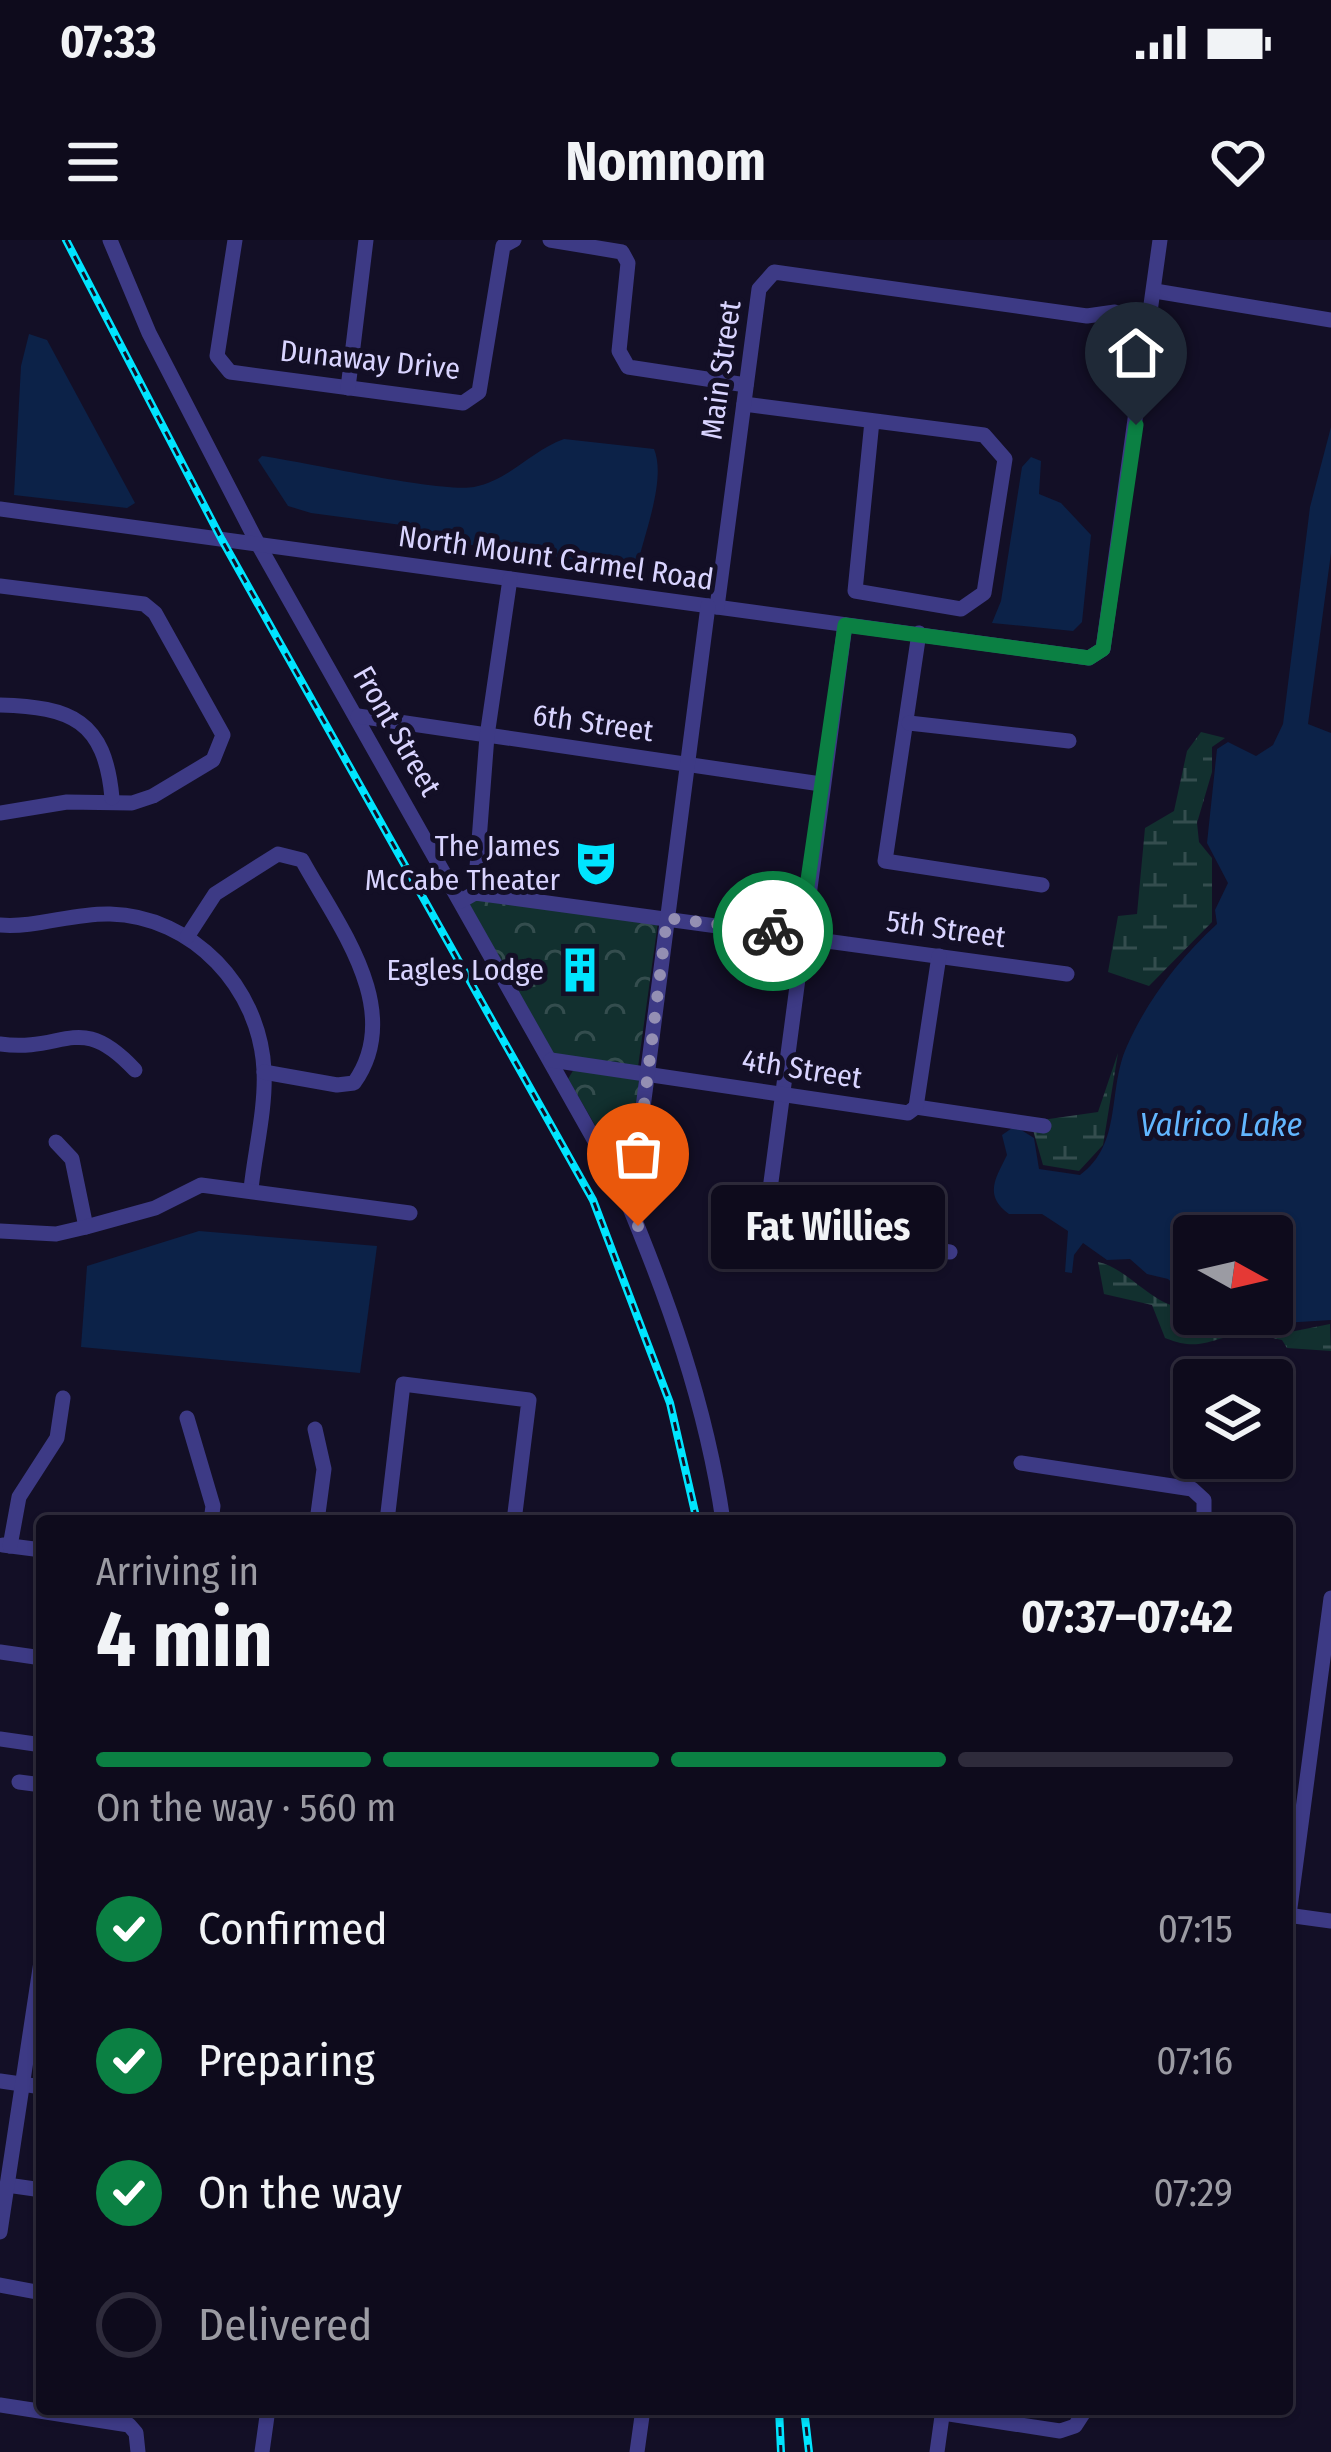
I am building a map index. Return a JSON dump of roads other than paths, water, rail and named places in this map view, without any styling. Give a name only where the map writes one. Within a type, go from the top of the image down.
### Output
[{"type":"street","name":"Front Street","points":[[110,240],[148,333],[258,544],[468,897],[622,1190],[670,1301],[699,1396],[722,1515]]},
{"type":"street","name":"Dunaway Drive","points":[[235,240],[217,356],[230,372],[463,404],[479,392],[503,246],[514,240]]},
{"type":"street","points":[[348,388],[366,240]]},
{"type":"street","points":[[550,240],[622,252],[628,263],[619,351],[628,367],[746,385]]},
{"type":"street","points":[[1160,240],[1155,291],[1331,320]]},
{"type":"street","name":"Main Street","points":[[622,1190],[638,1154],[687,763],[759,289],[775,272],[1087,316],[1114,312]]},
{"type":"street","name":"North Mount Carmel Road","points":[[0,509],[1089,658],[1103,649],[1155,291]]},
{"type":"street","points":[[744,404],[984,435],[996,443],[1005,459],[984,593],[977,603],[961,609],[855,591],[872,421]]},
{"type":"street","points":[[468,897],[510,578]]},
{"type":"street","points":[[0,586],[144,604],[155,613],[224,734],[213,760],[153,796],[132,802],[112,798],[0,813]]},
{"type":"street","points":[[845,625],[800,935],[765,1227],[950,1252]]},
{"type":"street","points":[[919,632],[885,862],[1042,886]]},
{"type":"street","points":[[0,705],[52,707],[88,728],[109,768],[112,798]]},
{"type":"street","name":"6th Street","points":[[358,716],[821,784]]},
{"type":"street","points":[[909,723],[1070,741]]},
{"type":"street","points":[[187,937],[230,879],[278,854],[302,860],[371,987],[364,1069],[354,1082],[337,1085],[264,1072]]},
{"type":"street","name":"5th Street","points":[[468,897],[800,935],[1067,974]]},
{"type":"street","points":[[0,925],[114,914],[152,921],[187,937],[218,961],[242,994],[258,1031],[264,1072],[251,1189]]},
{"type":"street","points":[[916,1107],[939,956]]},
{"type":"street","points":[[0,1044],[36,1047],[78,1034],[95,1038],[135,1070]]},
{"type":"street","name":"4th Street","points":[[551,1060],[908,1113],[916,1107],[1044,1126]]},
{"type":"street","points":[[56,1142],[72,1159],[86,1227]]},
{"type":"street","points":[[0,1231],[56,1234],[155,1208],[201,1185],[410,1213]]},
{"type":"street","points":[[388,1515],[403,1384],[529,1400],[515,1515]]},
{"type":"street","points":[[36,1549],[5,1545],[19,1497],[57,1438],[63,1398]]},
{"type":"street","points":[[188,1418],[212,1515]]},
{"type":"street","points":[[315,1429],[324,1469],[318,1515]]},
{"type":"street","points":[[1021,1463],[1184,1486],[1204,1500],[1204,1515]]},
{"type":"street","points":[[1293,1878],[1331,1598]]},
{"type":"street","points":[[0,1652],[36,1657]]},
{"type":"street","points":[[0,1739],[36,1744]]},
{"type":"street","points":[[19,1782],[36,1784]]},
{"type":"street","points":[[1293,1916],[1331,1922]]},
{"type":"street","points":[[0,2232],[36,2003]]},
{"type":"street","points":[[0,2081],[36,2086]]},
{"type":"street","points":[[7,2185],[36,2189]]},
{"type":"street","points":[[0,2285],[36,2292]]},
{"type":"street","points":[[0,2405],[36,2411]]},
{"type":"street","points":[[64,2415],[129,2425],[136,2433],[138,2452]]},
{"type":"street","points":[[262,2452],[267,2415]]},
{"type":"street","points":[[637,2452],[642,2415]]},
{"type":"street","points":[[937,2452],[942,2415]]},
{"type":"street","points":[[966,2415],[1060,2431],[1075,2426],[1082,2415]]},
{"type":"water","points":[[29,334],[47,340],[135,503],[127,508],[14,495],[21,366]]},
{"type":"water","name":"Valrico Lake","points":[[1331,427],[1331,553],[1308,724],[1331,733],[1331,1320],[1293,1322],[1293,1215],[1173,1215],[1173,1284],[1147,1274],[1130,1259],[1107,1260],[1083,1243],[1074,1255],[1072,1273],[1065,1272],[1068,1231],[1042,1214],[1009,1214],[996,1200],[994,1186],[1007,1155],[1002,1135],[1015,1126],[1034,1138],[1039,1169],[1080,1175],[1094,1162],[1108,1132],[1121,1063],[1135,1029],[1166,980],[1217,924],[1215,910],[1228,883],[1207,843],[1217,749],[1228,742],[1256,756],[1273,745],[1283,724],[1310,507]]},
{"type":"water","points":[[564,439],[654,449],[656,489],[639,559],[622,566],[518,552],[432,539],[409,526],[311,513],[288,506],[258,460],[262,456],[403,481],[474,487],[499,478]]},
{"type":"water","points":[[1031,457],[1041,461],[1039,494],[1061,503],[1091,535],[1082,622],[1073,631],[992,623],[1001,601],[1022,467]]},
{"type":"water","points":[[199,1231],[377,1246],[360,1373],[81,1347],[87,1266]]},
{"type":"railway","points":[[66,240],[222,540],[593,1200],[670,1403],[696,1515]]},
{"type":"railway","points":[[779,2415],[781,2452]]},
{"type":"railway","points":[[805,2415],[809,2452]]},
{"type":"place","name":"The James McCabe Theater","points":[[596,863]]},
{"type":"place","name":"Eagles Lodge","points":[[580,970]]},
{"type":"place","name":"Fat Willies","points":[[638,1226]]}]
